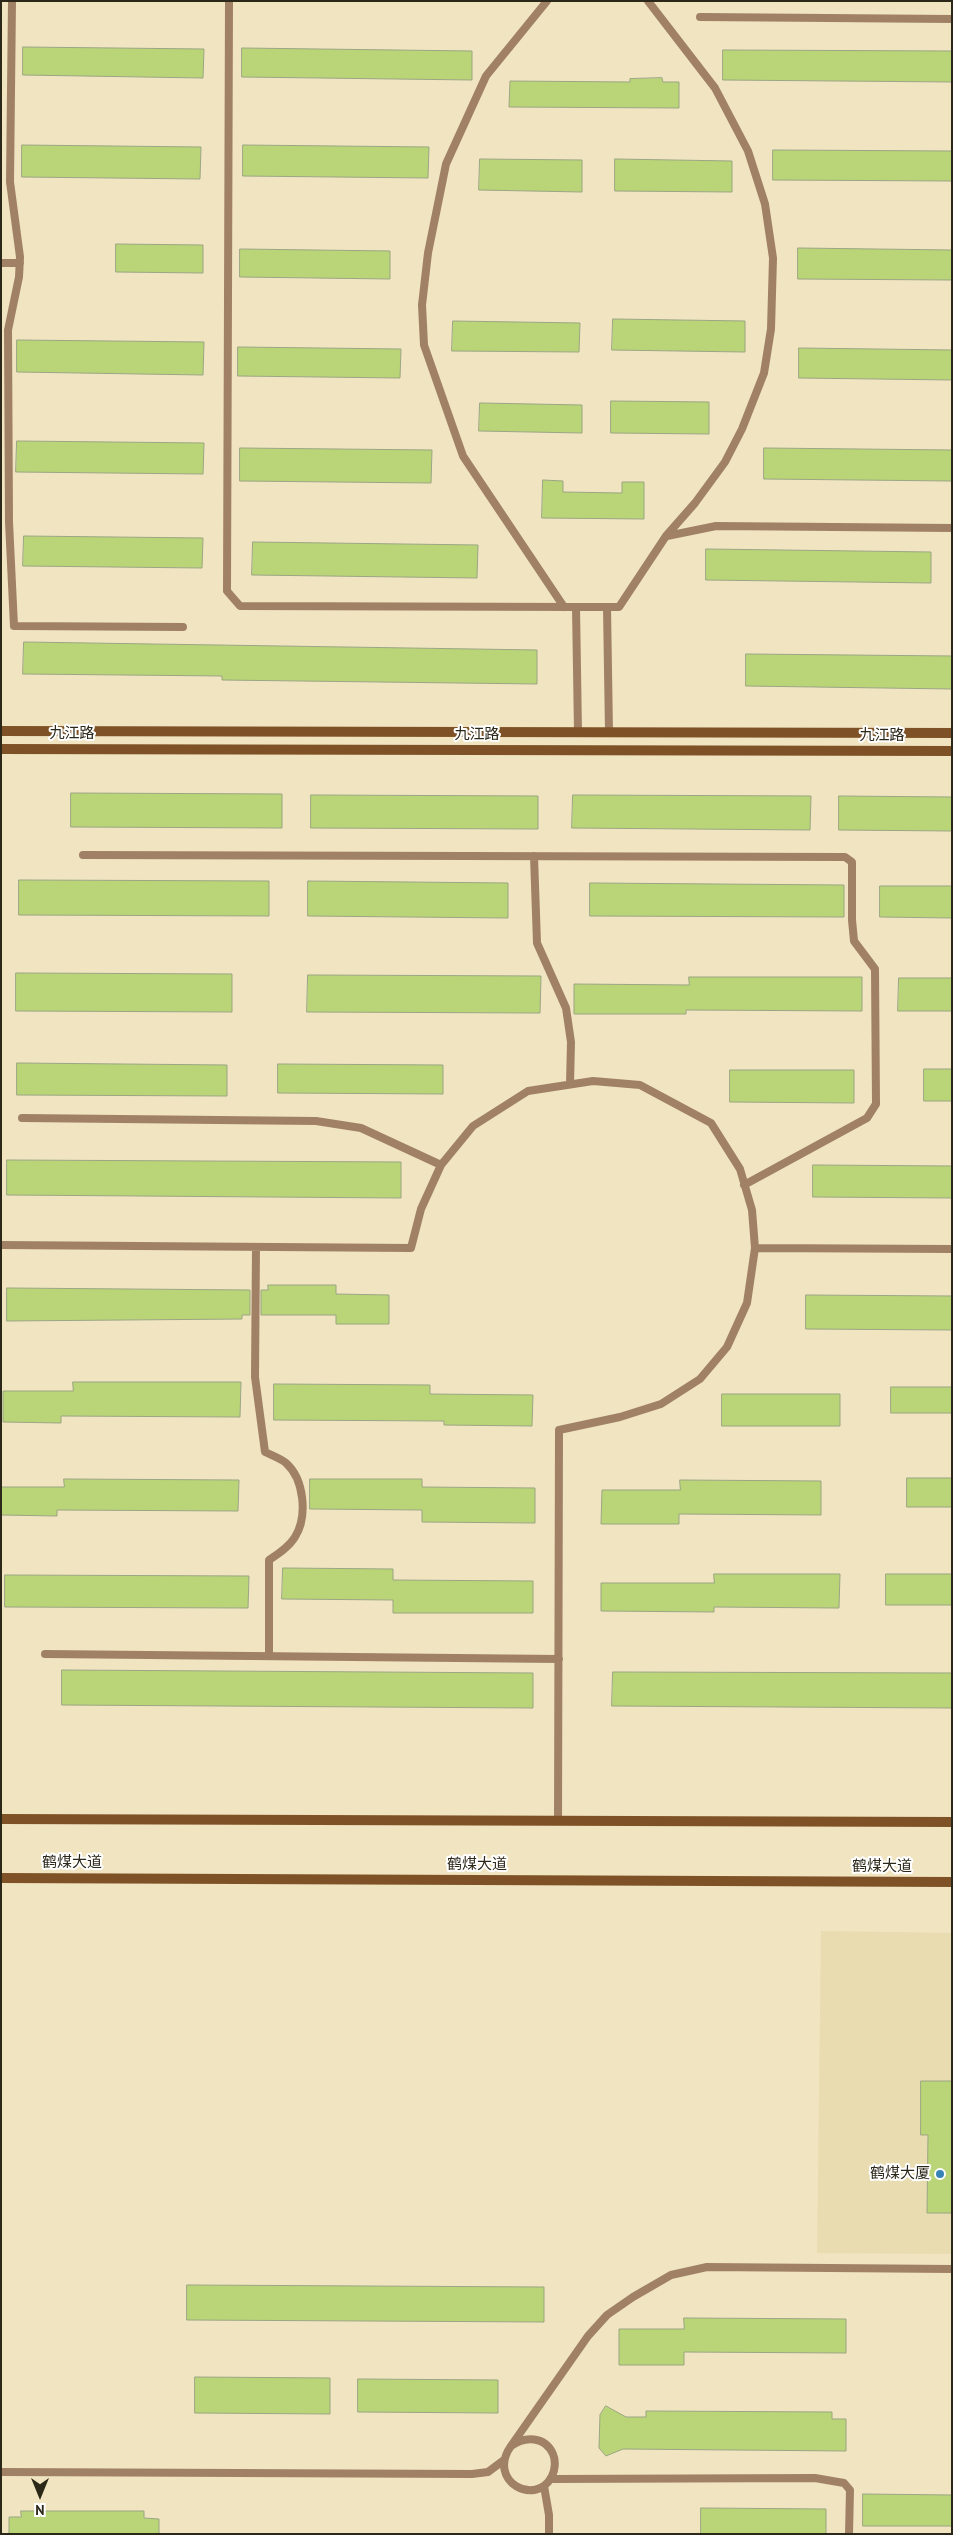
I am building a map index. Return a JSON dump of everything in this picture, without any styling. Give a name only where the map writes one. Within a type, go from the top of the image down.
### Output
[{"type":"street","name":"九江路","points":[[1,731],[952,733]]},
{"type":"street","name":"九江路","points":[[1,749],[952,751]]},
{"type":"street","points":[[1,1819],[952,1822]]},
{"type":"street","name":"鹤煤大道","points":[[1,1878],[952,1882]]},
{"type":"lane","points":[[12,1],[10,182],[20,263],[8,330],[9,522],[14,626],[183,627]]},
{"type":"lane","points":[[229,1],[228,591],[240,606],[564,607],[619,607],[666,536],[695,503],[725,462],[742,429],[764,373],[771,329],[773,258],[765,204],[748,151],[715,88],[648,1]]},
{"type":"lane","points":[[547,1],[486,76],[446,164],[428,253],[422,305],[424,345],[464,456],[564,607]]},
{"type":"lane","points":[[700,17],[952,19]]},
{"type":"lane","points":[[1,263],[20,263]]},
{"type":"lane","points":[[666,536],[716,526],[952,528]]},
{"type":"lane","points":[[576,607],[578,732]]},
{"type":"lane","points":[[607,607],[609,732]]},
{"type":"lane","points":[[83,855],[845,857],[852,862],[854,941],[875,969],[876,1104],[868,1118],[744,1185]]},
{"type":"lane","points":[[534,856],[537,943],[566,1008],[571,1042],[570,1084]]},
{"type":"lane","points":[[1,1245],[411,1248],[422,1209],[441,1165],[473,1126],[528,1091],[593,1081],[640,1085],[711,1123],[740,1169],[752,1210],[755,1248],[748,1303],[727,1347],[700,1379],[661,1404],[620,1417],[559,1430],[558,1821]]},
{"type":"lane","points":[[22,1118],[316,1121],[361,1128],[441,1165]]},
{"type":"lane","points":[[256,1247],[255,1377],[265,1452],[286,1463],[296,1477],[302,1496],[301,1517],[296,1536],[282,1552],[269,1560],[269,1656]]},
{"type":"lane","points":[[755,1248],[952,1249]]},
{"type":"lane","points":[[45,1654],[559,1659]]},
{"type":"lane","points":[[1,2472],[472,2474],[488,2472],[504,2460],[511,2446],[588,2336],[607,2315],[633,2296],[671,2275],[708,2267],[952,2269]]},
{"type":"lane","points":[[504,2460],[506,2475],[516,2487],[531,2490],[544,2486],[551,2479],[555,2463],[549,2447],[542,2442],[526,2439],[511,2446]]},
{"type":"lane","points":[[551,2479],[816,2478],[844,2483],[850,2490],[849,2534]]},
{"type":"lane","points":[[544,2486],[549,2515],[549,2534]]},
{"type":"shaded area","points":[[821,1931],[952,1933],[952,2254],[817,2253]]},
{"type":"building","points":[[23,47],[204,49],[203,78],[23,75]]},
{"type":"building","points":[[242,48],[472,51],[472,80],[242,77]]},
{"type":"building","points":[[723,50],[952,51],[952,82],[723,80]]},
{"type":"building","points":[[662,78],[663,82],[679,82],[679,108],[509,107],[510,81],[630,82],[630,79]]},
{"type":"building","points":[[22,145],[201,147],[200,179],[22,177]]},
{"type":"building","points":[[243,145],[429,147],[428,178],[243,176]]},
{"type":"building","points":[[773,150],[952,151],[952,181],[773,180]]},
{"type":"building","points":[[480,159],[582,160],[582,192],[479,190]]},
{"type":"building","points":[[615,159],[732,161],[732,192],[615,191]]},
{"type":"building","points":[[116,244],[203,245],[203,273],[116,272]]},
{"type":"building","points":[[798,248],[952,250],[952,280],[798,279]]},
{"type":"building","points":[[240,249],[390,251],[390,279],[240,277]]},
{"type":"building","points":[[613,319],[745,321],[745,352],[612,350]]},
{"type":"building","points":[[453,321],[580,323],[579,352],[452,351]]},
{"type":"building","points":[[17,340],[204,342],[203,375],[17,372]]},
{"type":"building","points":[[238,347],[401,349],[400,378],[238,376]]},
{"type":"building","points":[[799,348],[952,350],[952,380],[799,378]]},
{"type":"building","points":[[611,401],[709,402],[709,434],[611,433]]},
{"type":"building","points":[[480,403],[582,405],[582,433],[479,431]]},
{"type":"building","points":[[17,441],[204,443],[203,474],[16,472]]},
{"type":"building","points":[[240,448],[432,450],[431,483],[240,481]]},
{"type":"building","points":[[764,448],[952,450],[952,481],[764,479]]},
{"type":"building","points":[[543,480],[563,481],[563,492],[622,493],[622,482],[644,482],[644,519],[542,518]]},
{"type":"building","points":[[24,536],[203,538],[202,568],[23,566]]},
{"type":"building","points":[[253,542],[478,545],[477,578],[252,575]]},
{"type":"building","points":[[706,549],[931,552],[931,583],[706,580]]},
{"type":"building","points":[[24,642],[537,650],[537,684],[222,680],[222,676],[23,674]]},
{"type":"building","points":[[746,654],[952,656],[952,689],[746,686]]},
{"type":"building","points":[[71,793],[282,794],[282,828],[71,827]]},
{"type":"building","points":[[311,795],[538,796],[538,829],[311,828]]},
{"type":"building","points":[[573,795],[811,796],[810,830],[572,828]]},
{"type":"building","points":[[839,796],[952,797],[952,831],[839,830]]},
{"type":"building","points":[[19,880],[269,881],[269,916],[19,915]]},
{"type":"building","points":[[308,881],[508,883],[508,918],[308,916]]},
{"type":"building","points":[[590,883],[844,885],[844,917],[590,916]]},
{"type":"building","points":[[880,886],[952,886],[952,918],[880,917]]},
{"type":"building","points":[[16,973],[232,974],[232,1012],[16,1011]]},
{"type":"building","points":[[308,975],[541,976],[540,1013],[307,1012]]},
{"type":"building","points":[[689,977],[862,977],[862,1011],[686,1010],[686,1014],[574,1014],[574,984],[689,985]]},
{"type":"building","points":[[899,978],[952,978],[952,1011],[898,1011]]},
{"type":"building","points":[[17,1063],[227,1065],[227,1096],[17,1095]]},
{"type":"building","points":[[278,1064],[443,1065],[443,1094],[278,1093]]},
{"type":"building","points":[[924,1069],[952,1069],[952,1101],[924,1101]]},
{"type":"building","points":[[730,1070],[854,1070],[854,1103],[730,1102]]},
{"type":"building","points":[[7,1160],[401,1162],[401,1198],[7,1195]]},
{"type":"building","points":[[813,1165],[952,1166],[952,1198],[813,1197]]},
{"type":"building","points":[[268,1285],[336,1285],[336,1294],[389,1295],[389,1324],[336,1324],[336,1315],[261,1315],[261,1290],[268,1290]]},
{"type":"building","points":[[7,1288],[250,1290],[250,1315],[242,1315],[242,1319],[7,1321]]},
{"type":"building","points":[[806,1295],[952,1296],[952,1330],[806,1329]]},
{"type":"building","points":[[73,1382],[241,1382],[240,1417],[61,1416],[61,1423],[3,1422],[3,1391],[73,1391]]},
{"type":"building","points":[[274,1384],[430,1385],[430,1394],[533,1395],[532,1426],[444,1425],[444,1421],[274,1420]]},
{"type":"building","points":[[891,1387],[952,1387],[952,1413],[891,1413]]},
{"type":"building","points":[[722,1394],[840,1394],[840,1426],[722,1426]]},
{"type":"building","points":[[907,1478],[952,1478],[952,1507],[907,1507]]},
{"type":"building","points":[[64,1479],[239,1480],[238,1511],[57,1510],[57,1516],[1,1515],[1,1487],[64,1487]]},
{"type":"building","points":[[310,1479],[422,1479],[422,1487],[535,1488],[535,1523],[422,1522],[422,1510],[310,1509]]},
{"type":"building","points":[[680,1480],[821,1481],[821,1515],[679,1514],[679,1524],[601,1524],[602,1490],[680,1490]]},
{"type":"building","points":[[283,1568],[393,1569],[393,1580],[533,1581],[533,1613],[393,1613],[393,1600],[282,1599]]},
{"type":"building","points":[[714,1574],[840,1574],[839,1608],[714,1607],[714,1612],[601,1611],[601,1583],[714,1583]]},
{"type":"building","points":[[886,1574],[952,1574],[952,1605],[886,1605]]},
{"type":"building","points":[[5,1575],[249,1576],[248,1608],[5,1607]]},
{"type":"building","points":[[62,1670],[533,1673],[533,1708],[62,1705]]},
{"type":"building","points":[[613,1672],[952,1673],[952,1708],[612,1706]]},
{"type":"building","name":"鹤煤大厦","points":[[921,2081],[952,2081],[952,2213],[927,2213],[928,2135],[921,2135]]},
{"type":"building","points":[[187,2285],[544,2287],[544,2322],[187,2320]]},
{"type":"building","points":[[684,2318],[846,2319],[846,2353],[684,2352],[684,2365],[619,2365],[619,2329],[684,2329]]},
{"type":"building","points":[[195,2377],[330,2378],[330,2414],[195,2413]]},
{"type":"building","points":[[358,2379],[498,2380],[498,2413],[358,2412]]},
{"type":"building","points":[[606,2406],[626,2417],[646,2417],[646,2411],[832,2412],[832,2419],[846,2419],[846,2451],[623,2449],[606,2456],[599,2448],[600,2415]]},
{"type":"building","points":[[863,2494],[952,2495],[952,2526],[863,2526]]},
{"type":"building","points":[[701,2508],[826,2509],[826,2534],[701,2534]]},
{"type":"building","points":[[21,2511],[144,2511],[144,2518],[159,2519],[159,2534],[9,2534],[9,2517],[21,2517]]},
{"type":"place","name":"鹤煤大厦","points":[[940,2174]]}]
